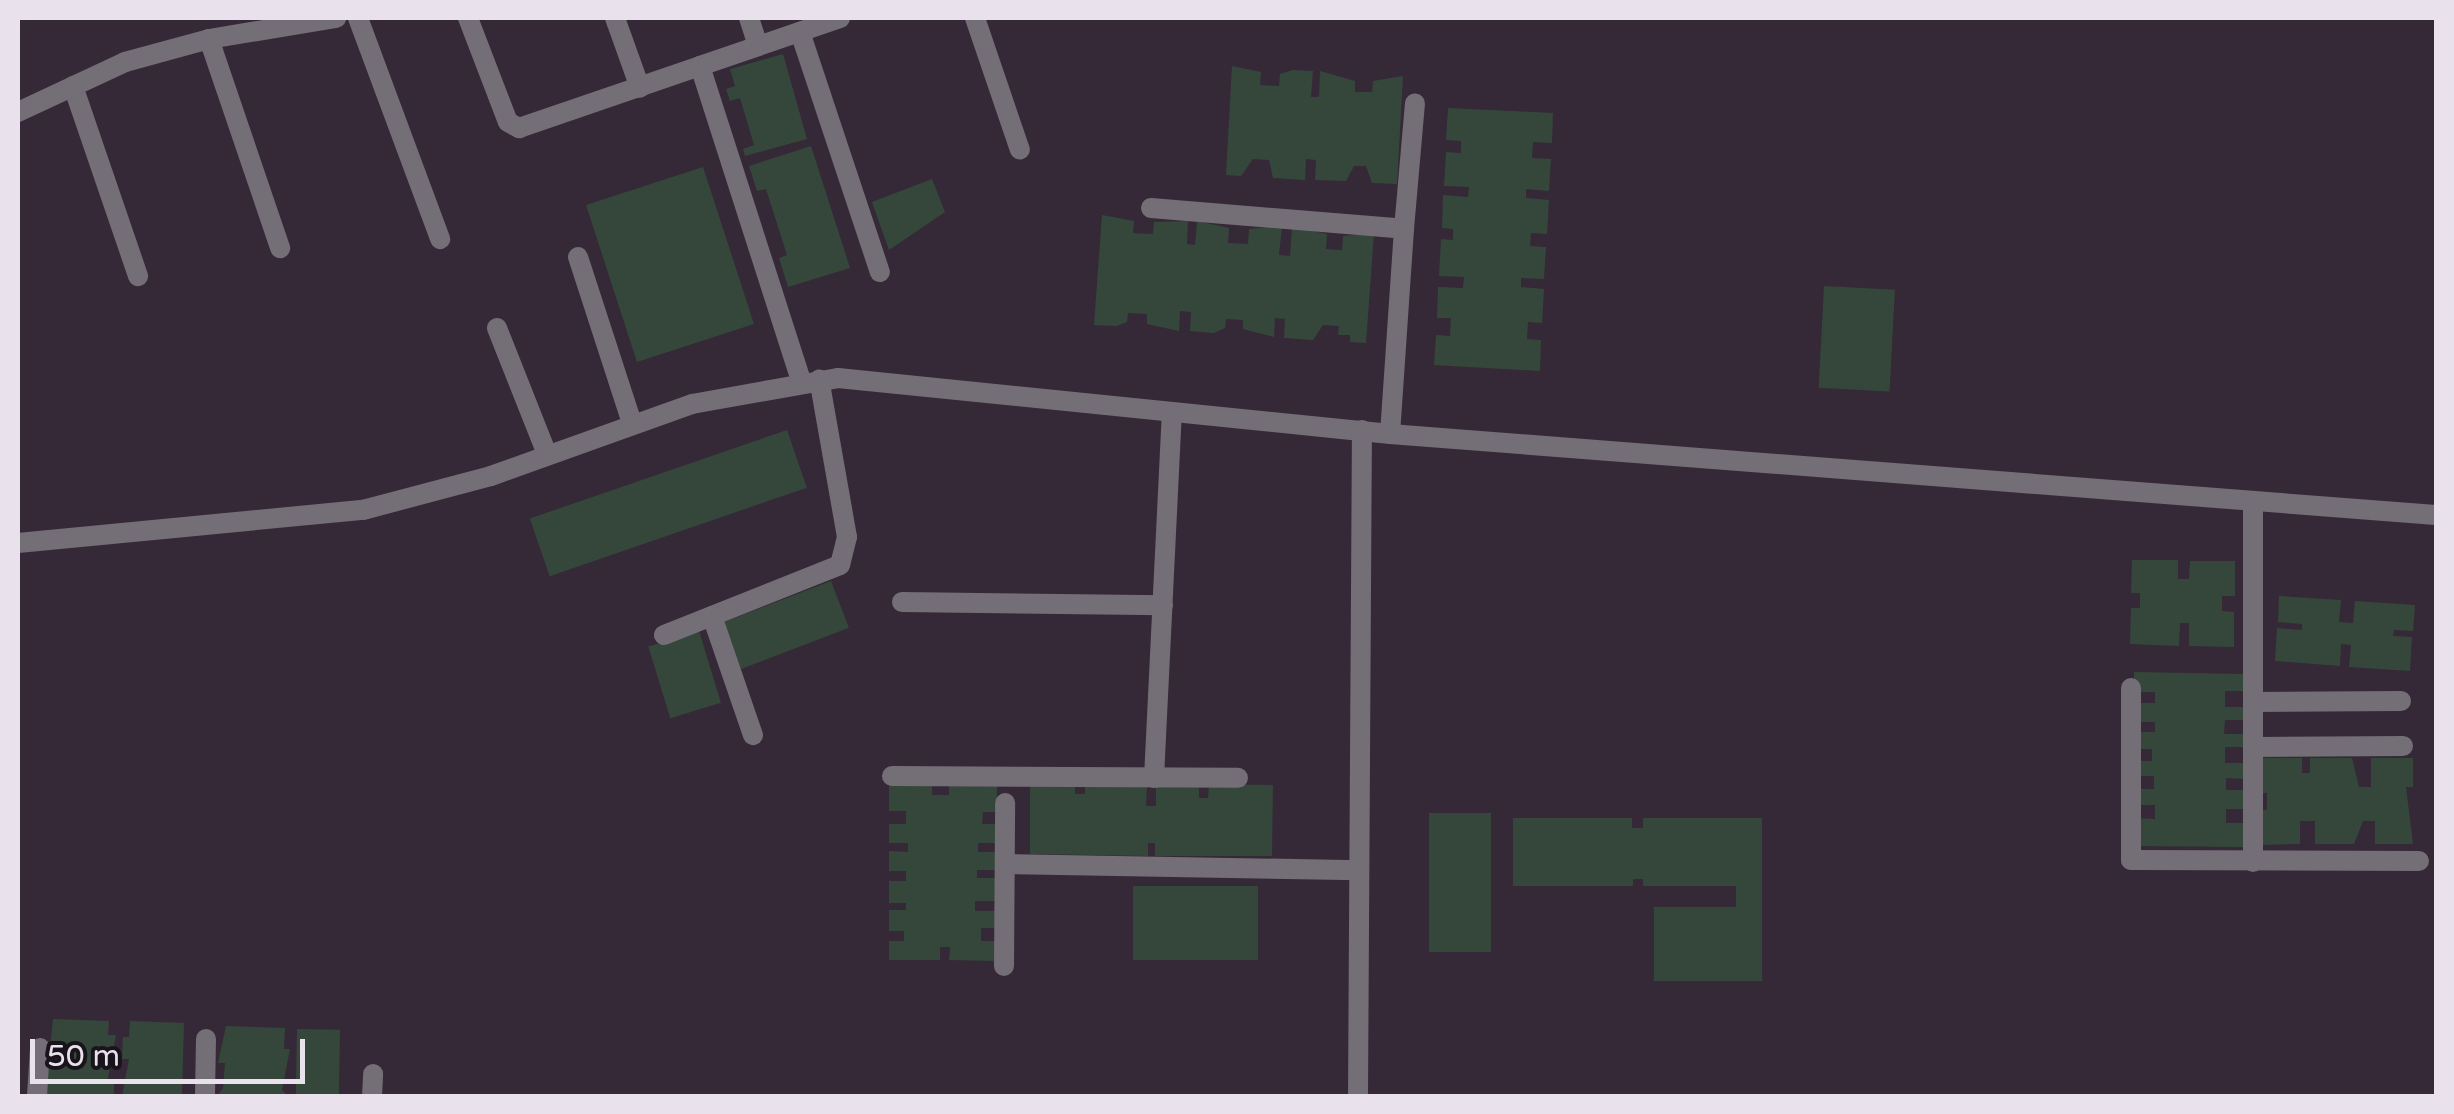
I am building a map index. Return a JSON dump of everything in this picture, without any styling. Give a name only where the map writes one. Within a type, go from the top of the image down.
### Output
[{"type":"street","points":[[18,112],[125,62],[209,39],[336,18]]},
{"type":"street","points":[[358,18],[440,239]]},
{"type":"street","points":[[468,18],[508,122],[519,128],[840,18]]},
{"type":"street","points":[[616,18],[640,88]]},
{"type":"street","points":[[748,18],[758,46]]},
{"type":"street","points":[[975,18],[1020,150]]},
{"type":"street","points":[[800,32],[880,272]]},
{"type":"street","points":[[209,39],[280,248]]},
{"type":"street","points":[[664,634],[828,571],[845,552],[810,380],[700,66]]},
{"type":"street","points":[[74,86],[138,276]]},
{"type":"street","points":[[1390,434],[1414,104]]},
{"type":"street","points":[[1151,208],[1404,230]]},
{"type":"street","points":[[578,257],[632,422]]},
{"type":"street","points":[[497,328],[546,452]]},
{"type":"street","points":[[18,543],[363,510],[475,480],[632,422],[810,380],[1390,434],[2436,515]]},
{"type":"street","points":[[1154,778],[1172,414]]},
{"type":"street","points":[[1358,1096],[1362,430]]},
{"type":"street","points":[[2253,862],[2254,500]]},
{"type":"street","points":[[902,602],[1162,605]]},
{"type":"street","points":[[712,616],[753,735]]},
{"type":"street","points":[[2130,688],[2131,860],[2419,861]]},
{"type":"street","points":[[2253,702],[2400,701]]},
{"type":"street","points":[[2253,747],[2403,746]]},
{"type":"street","points":[[892,776],[1238,778]]},
{"type":"street","points":[[1004,966],[1005,803]]},
{"type":"street","points":[[1005,864],[1359,870]]},
{"type":"street","points":[[206,1039],[206,1096]]},
{"type":"street","points":[[38,1096],[40,1048]]},
{"type":"street","points":[[372,1096],[373,1074]]},
{"type":"building","points":[[783,54],[807,139],[745,156],[743,149],[754,145],[740,98],[730,101],[726,89],[735,86],[730,69]]},
{"type":"building","points":[[1232,66],[1261,72],[1260,85],[1279,86],[1280,74],[1293,70],[1313,71],[1311,97],[1319,97],[1320,71],[1355,81],[1355,92],[1372,92],[1373,81],[1403,76],[1397,184],[1372,183],[1366,166],[1354,166],[1346,181],[1315,180],[1316,160],[1306,159],[1305,180],[1273,178],[1269,160],[1253,159],[1241,176],[1226,175]]},
{"type":"building","points":[[1448,108],[1553,113],[1552,143],[1533,142],[1532,158],[1551,159],[1549,191],[1526,189],[1526,198],[1549,200],[1547,234],[1531,233],[1530,246],[1546,247],[1544,279],[1521,278],[1521,287],[1544,289],[1542,323],[1528,322],[1527,339],[1541,340],[1540,371],[1434,365],[1436,335],[1450,336],[1451,318],[1437,318],[1438,287],[1463,288],[1464,277],[1439,276],[1441,239],[1453,240],[1453,229],[1442,228],[1443,195],[1468,197],[1469,187],[1444,186],[1446,152],[1461,153],[1461,141],[1446,140]]},
{"type":"building","points":[[811,146],[850,268],[788,287],[779,258],[787,255],[766,189],[757,191],[749,166]]},
{"type":"building","points":[[703,167],[754,324],[637,362],[586,205]]},
{"type":"building","points":[[932,179],[945,212],[889,250],[872,202]]},
{"type":"building","points":[[1102,215],[1134,221],[1133,233],[1153,234],[1154,222],[1188,221],[1187,244],[1195,245],[1197,221],[1229,228],[1228,243],[1248,244],[1249,229],[1282,226],[1279,255],[1290,256],[1292,227],[1327,234],[1326,249],[1342,250],[1343,236],[1374,233],[1366,343],[1350,342],[1350,335],[1338,335],[1339,326],[1323,325],[1313,340],[1284,338],[1285,319],[1275,318],[1274,337],[1243,329],[1243,320],[1226,319],[1225,328],[1214,333],[1190,331],[1191,312],[1180,311],[1179,331],[1147,324],[1147,314],[1128,313],[1127,322],[1116,326],[1094,325]]},
{"type":"building","points":[[1824,286],[1895,290],[1890,392],[1819,388]]},
{"type":"building","points":[[787,430],[807,488],[550,576],[530,519]]},
{"type":"building","points":[[2132,560],[2178,560],[2178,579],[2189,579],[2190,561],[2235,561],[2235,596],[2222,596],[2222,611],[2234,612],[2234,647],[2189,646],[2189,623],[2180,623],[2179,646],[2130,644],[2131,608],[2140,608],[2140,593],[2131,593]]},
{"type":"building","points":[[831,581],[849,628],[741,669],[723,623]]},
{"type":"building","points":[[2279,596],[2341,600],[2339,622],[2353,623],[2355,601],[2415,605],[2413,631],[2394,630],[2393,636],[2412,637],[2410,671],[2349,667],[2351,645],[2341,644],[2340,666],[2275,661],[2277,628],[2302,630],[2302,624],[2278,622]]},
{"type":"building","points":[[699,631],[721,703],[670,718],[648,646]]},
{"type":"building","points":[[2134,672],[2245,674],[2245,691],[2225,691],[2225,707],[2244,707],[2244,720],[2225,720],[2224,734],[2244,734],[2244,747],[2225,747],[2225,763],[2244,763],[2244,779],[2226,778],[2226,790],[2243,790],[2243,809],[2226,809],[2226,823],[2243,823],[2243,847],[2132,846],[2132,818],[2155,819],[2155,805],[2132,805],[2132,789],[2154,789],[2154,776],[2133,776],[2133,761],[2152,761],[2152,749],[2133,749],[2133,732],[2155,732],[2155,722],[2133,722],[2134,703],[2155,703],[2155,692],[2134,692]]},
{"type":"building","points":[[2257,758],[2302,758],[2302,773],[2310,773],[2310,758],[2352,758],[2359,787],[2371,787],[2371,758],[2413,758],[2413,787],[2406,787],[2413,844],[2375,844],[2375,821],[2363,821],[2354,844],[2315,844],[2315,821],[2300,821],[2300,844],[2257,845],[2257,810],[2267,810],[2267,793],[2257,793]]},
{"type":"building","points":[[889,783],[932,783],[932,795],[949,795],[949,783],[997,783],[997,812],[983,812],[982,824],[997,824],[997,843],[978,843],[978,852],[997,852],[997,870],[977,870],[977,878],[997,878],[997,901],[975,901],[975,911],[997,911],[997,928],[981,928],[981,941],[997,941],[997,961],[949,960],[950,947],[940,947],[940,960],[889,960],[889,941],[904,941],[904,931],[889,931],[889,910],[906,910],[906,903],[889,903],[889,881],[906,881],[906,871],[889,871],[889,851],[908,852],[908,843],[889,843],[889,824],[906,824],[906,811],[889,811]]},
{"type":"building","points":[[1030,783],[1075,783],[1075,794],[1085,794],[1085,784],[1147,784],[1146,806],[1156,806],[1156,784],[1199,784],[1199,798],[1208,798],[1209,784],[1273,785],[1272,856],[1155,856],[1155,843],[1148,843],[1148,856],[1030,854]]},
{"type":"building","points":[[1429,813],[1491,813],[1491,952],[1429,952]]},
{"type":"building","points":[[1513,818],[1632,818],[1632,828],[1643,828],[1643,818],[1762,818],[1762,981],[1654,981],[1654,907],[1736,907],[1736,886],[1643,886],[1643,879],[1633,879],[1633,886],[1513,886]]},
{"type":"building","points":[[1133,886],[1258,886],[1258,960],[1133,960]]},
{"type":"building","points":[[53,1019],[109,1021],[108,1035],[116,1035],[107,1083],[114,1083],[114,1096],[45,1096]]},
{"type":"building","points":[[130,1021],[184,1023],[182,1096],[122,1096],[129,1059],[122,1059],[123,1037],[129,1037]]},
{"type":"building","points":[[226,1026],[285,1028],[284,1049],[290,1049],[282,1090],[288,1096],[217,1096],[223,1088],[225,1063],[218,1063]]},
{"type":"building","points":[[297,1029],[340,1030],[339,1096],[296,1096]]}]
